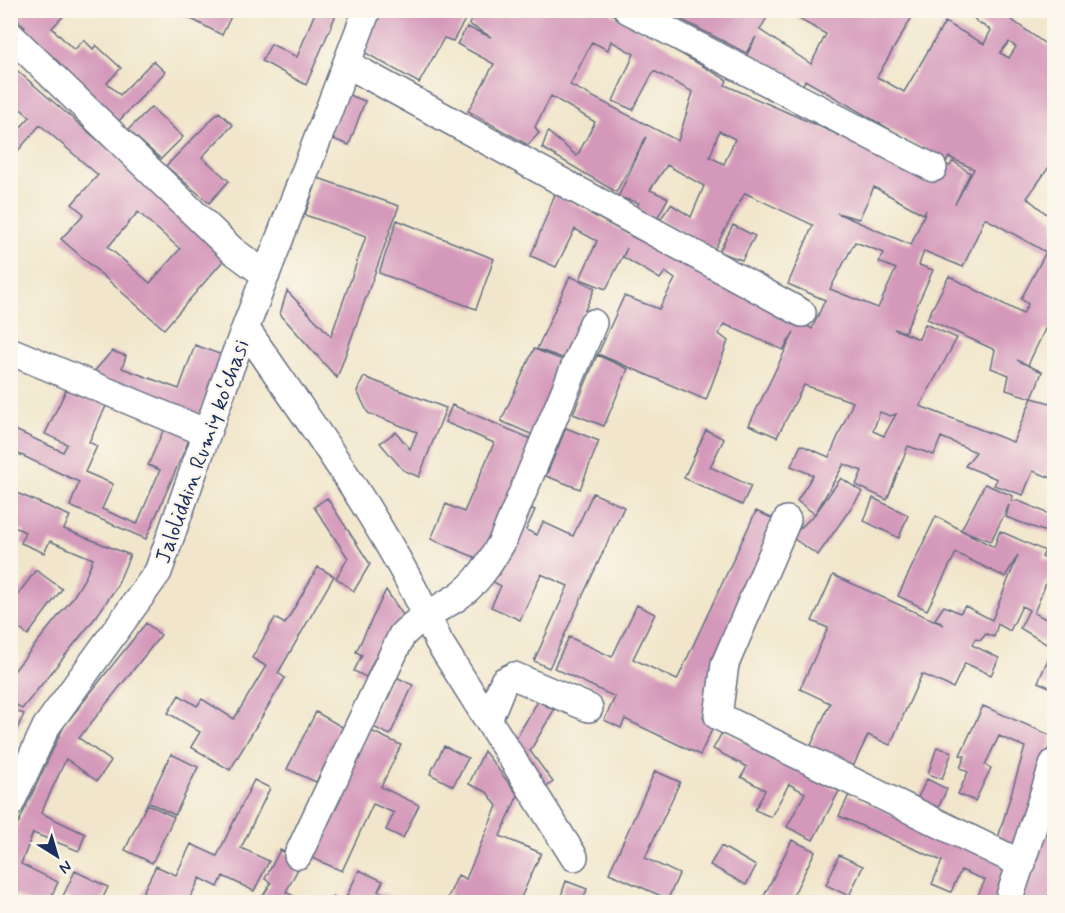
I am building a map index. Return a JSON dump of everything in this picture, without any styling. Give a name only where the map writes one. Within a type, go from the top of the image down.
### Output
[{"type":"street","name":"Jaloliddin Rumiy koʻchasi","points":[[10,804],[46,727],[158,572],[207,433],[367,10]]},
{"type":"street","points":[[628,10],[933,168]]},
{"type":"street","points":[[10,35],[232,250],[266,275]]},
{"type":"street","points":[[347,64],[802,314]]},
{"type":"street","points":[[298,855],[402,635],[413,623],[458,597],[488,568],[503,540],[593,323]]},
{"type":"street","points":[[246,329],[358,492],[439,642],[574,856]]},
{"type":"street","points":[[10,351],[207,433]]},
{"type":"street","points":[[787,520],[725,664],[718,716],[1022,864]]},
{"type":"street","points":[[488,720],[504,681],[514,676],[589,708]]},
{"type":"street","points":[[1008,903],[1054,763]]},
{"type":"building","points":[[10,10],[69,10],[52,28],[74,50],[84,40],[93,49],[96,45],[121,68],[107,83],[120,95],[153,61],[165,72],[118,122],[21,30],[25,27],[10,13]]},
{"type":"building","points":[[174,10],[234,10],[222,35]]},
{"type":"building","points":[[316,10],[338,10],[306,85],[262,61],[271,44],[297,57]]},
{"type":"building","points":[[376,10],[456,10],[467,16],[453,41],[444,38],[419,83],[362,51]]},
{"type":"building","points":[[471,10],[605,10],[727,80],[725,85],[866,147],[950,166],[953,161],[970,173],[955,204],[974,169],[949,157],[946,162],[805,80],[803,85],[746,57],[756,37],[746,53],[663,10],[771,10],[760,30],[811,64],[826,34],[783,10],[863,10],[873,16],[876,10],[916,10],[877,77],[904,92],[945,22],[984,44],[991,30],[977,22],[968,10],[998,10],[1051,48],[1054,44],[1054,160],[1027,198],[1054,220],[1054,331],[1053,333],[1045,329],[1028,365],[1017,360],[1042,372],[1032,398],[1054,404],[1054,449],[1051,453],[1054,451],[1054,479],[1033,471],[1023,495],[994,485],[997,479],[965,466],[976,452],[941,437],[934,455],[908,446],[887,500],[856,485],[862,471],[844,464],[815,514],[797,501],[813,475],[791,466],[801,445],[829,457],[853,402],[804,385],[777,437],[749,425],[794,332],[783,350],[724,324],[719,334],[728,341],[706,400],[598,354],[624,296],[659,309],[675,279],[665,272],[660,279],[623,257],[627,248],[606,289],[580,279],[597,241],[575,229],[556,267],[531,256],[555,194],[812,329],[825,300],[788,284],[813,225],[745,193],[714,250],[660,220],[671,204],[691,217],[704,186],[667,165],[650,190],[668,198],[651,230],[632,216],[639,203],[618,197],[646,137],[616,192],[542,148],[548,132],[577,156],[595,122],[551,96],[535,127],[539,133],[528,145],[468,111],[494,64],[457,44],[467,27],[491,37],[469,24],[473,18],[467,16]],"holes":[[[611,41],[634,54],[613,101],[633,110],[654,71],[693,92],[678,141],[570,85],[592,42],[608,50]],[[1009,42],[1016,47],[1009,58],[1000,53]],[[719,131],[735,139],[724,164],[710,157]],[[874,187],[923,214],[926,210],[911,245],[837,213],[859,219]],[[985,218],[1046,252],[1021,299],[1028,304],[1023,314],[949,276],[927,319],[995,350],[991,368],[1009,375],[1006,390],[1032,398],[1013,442],[920,406],[957,338],[925,324],[919,339],[894,329],[905,332],[933,270],[919,265],[924,251],[963,267]],[[855,242],[884,253],[879,262],[896,269],[878,308],[830,289]],[[880,412],[890,416],[896,414],[884,436],[873,431]]]},
{"type":"building","points":[[12,66],[229,254],[164,329],[61,239],[84,214],[72,204],[98,175],[40,125],[10,160],[10,139],[30,117],[10,100]],"holes":[[[138,212],[180,249],[150,283],[108,247]]]},
{"type":"building","points":[[346,94],[365,101],[349,145],[328,137]]},
{"type":"building","points":[[151,107],[183,137],[161,159],[128,130]]},
{"type":"building","points":[[219,112],[233,125],[202,157],[229,181],[209,203],[166,166]]},
{"type":"building","points":[[318,178],[399,206],[337,378],[280,314],[287,291],[331,336],[366,236],[305,215]]},
{"type":"building","points":[[397,220],[494,259],[476,309],[379,273]]},
{"type":"building","points":[[733,225],[755,236],[742,260],[719,252]]},
{"type":"building","points":[[570,276],[595,288],[563,358],[537,349]]},
{"type":"building","points":[[195,345],[222,355],[199,415],[91,375],[112,351],[126,356],[122,368],[179,389]]},
{"type":"building","points":[[534,349],[565,361],[533,435],[501,421]]},
{"type":"building","points":[[597,355],[628,369],[604,426],[573,414]]},
{"type":"building","points":[[364,377],[446,408],[419,477],[403,470],[380,443],[396,432],[410,449],[417,432],[368,413],[357,391]]},
{"type":"building","points":[[68,386],[107,404],[89,442],[97,446],[85,472],[113,484],[102,509],[137,524],[160,470],[148,465],[166,424],[191,435],[146,539],[70,506],[79,482],[10,450],[10,435],[13,429],[63,452],[67,444],[45,434]]},
{"type":"building","points":[[452,405],[536,441],[484,561],[431,539],[446,504],[464,512],[494,443],[445,422]]},
{"type":"building","points":[[566,428],[599,441],[580,489],[546,476]]},
{"type":"building","points":[[706,430],[724,439],[710,467],[751,486],[742,505],[684,478]]},
{"type":"building","points":[[841,478],[862,492],[818,555],[791,537],[815,514]]},
{"type":"building","points":[[985,484],[1013,496],[1011,501],[1019,501],[1054,516],[1054,535],[1006,517],[1009,505],[991,541],[961,530]]},
{"type":"building","points":[[10,490],[70,516],[64,529],[130,555],[116,588],[96,617],[22,709],[10,700],[10,676],[72,599],[93,559],[50,541],[44,553],[21,543],[25,532],[10,525]]},
{"type":"building","points":[[593,493],[624,507],[549,668],[534,661],[568,586],[541,574],[520,620],[491,607],[501,586],[492,581],[526,506],[535,510],[526,530],[537,535],[543,522],[573,536]]},
{"type":"building","points":[[327,498],[370,564],[354,591],[336,578],[348,558],[314,507]]},
{"type":"building","points":[[873,498],[908,515],[899,538],[864,521]]},
{"type":"building","points":[[756,511],[778,521],[749,595],[709,679],[719,684],[703,717],[715,723],[700,755],[625,719],[621,728],[604,720],[615,697],[554,668],[569,637],[612,657],[637,605],[655,614],[633,659],[677,680]]},
{"type":"building","points":[[936,516],[994,547],[1000,531],[1045,551],[1042,557],[1054,563],[1054,585],[1047,581],[1034,613],[1054,623],[1054,689],[1038,682],[1053,648],[1020,628],[1029,610],[1022,606],[1010,631],[998,624],[994,637],[986,634],[981,640],[975,639],[972,645],[999,658],[991,675],[965,663],[953,688],[922,674],[890,745],[868,735],[851,771],[808,752],[830,703],[800,689],[828,628],[812,621],[833,575],[944,625],[935,619],[944,606],[960,613],[965,606],[992,620],[1018,555],[1005,577],[956,553],[927,610],[898,596]]},
{"type":"building","points":[[318,567],[334,576],[278,673],[285,678],[230,770],[191,747],[200,732],[168,713],[179,695],[197,706],[202,699],[234,719],[266,666],[252,658],[275,618],[285,624]]},
{"type":"building","points":[[36,570],[62,589],[28,635],[10,622],[10,599],[13,601]]},
{"type":"building","points":[[386,590],[403,615],[378,662],[374,660],[366,677],[354,671],[362,655],[356,652]]},
{"type":"building","points":[[146,623],[161,635],[79,738],[111,761],[97,781],[66,759],[41,813],[85,834],[79,851],[33,833],[21,864],[58,882],[49,902],[29,902],[14,895],[10,901],[10,841],[64,726]]},
{"type":"building","points":[[392,675],[413,685],[390,735],[369,725]]},
{"type":"building","points":[[538,701],[554,710],[530,751],[553,782],[543,789],[512,745]]},
{"type":"building","points":[[983,706],[1052,736],[1018,857],[996,845],[1025,747],[999,736],[985,765],[991,768],[975,801],[958,794],[968,772],[960,768],[965,756],[960,755]]},
{"type":"building","points":[[10,709],[24,714],[10,744]]},
{"type":"building","points":[[316,712],[344,728],[316,782],[287,769]]},
{"type":"building","points":[[367,729],[401,745],[381,787],[419,805],[403,838],[386,830],[394,813],[373,804],[342,871],[308,856]]},
{"type":"building","points":[[723,731],[839,791],[813,840],[787,827],[805,793],[789,784],[771,817],[755,810],[765,790],[741,777],[747,767],[713,749]]},
{"type":"building","points":[[444,746],[468,758],[453,786],[430,774]]},
{"type":"building","points":[[937,747],[952,752],[942,779],[928,774]]},
{"type":"building","points":[[484,751],[518,795],[500,836],[541,853],[519,902],[446,902],[458,875],[466,879],[497,806],[487,792],[469,784]]},
{"type":"building","points":[[171,754],[198,767],[175,815],[148,802]]},
{"type":"building","points":[[655,771],[680,782],[645,858],[679,874],[668,899],[609,873]]},
{"type":"building","points":[[927,779],[947,789],[933,819],[912,809]]},
{"type":"building","points":[[254,780],[270,788],[241,848],[269,861],[254,891],[223,876],[218,887],[200,878],[188,902],[138,902],[156,866],[176,875],[191,844],[217,856]]},
{"type":"building","points":[[849,795],[1019,870],[1004,902],[975,902],[985,880],[961,870],[951,892],[932,884],[942,861],[839,816]]},
{"type":"building","points":[[147,804],[174,817],[152,863],[125,850]]},
{"type":"building","points":[[1050,818],[1054,819],[1054,902],[1022,902]]},
{"type":"building","points":[[792,840],[815,851],[790,902],[761,902]]},
{"type":"building","points":[[721,846],[756,866],[746,885],[710,865]]},
{"type":"building","points":[[280,850],[302,861],[286,892],[304,902],[259,902],[271,883],[265,879]]},
{"type":"building","points":[[839,855],[863,866],[849,896],[826,885]]},
{"type":"building","points":[[359,870],[383,881],[378,891],[403,902],[345,900]]},
{"type":"building","points":[[75,871],[108,887],[101,902],[77,902],[63,896]]},
{"type":"building","points":[[566,881],[587,889],[582,902],[559,902]]},
{"type":"building","points":[[333,896],[343,902],[329,902]]}]
